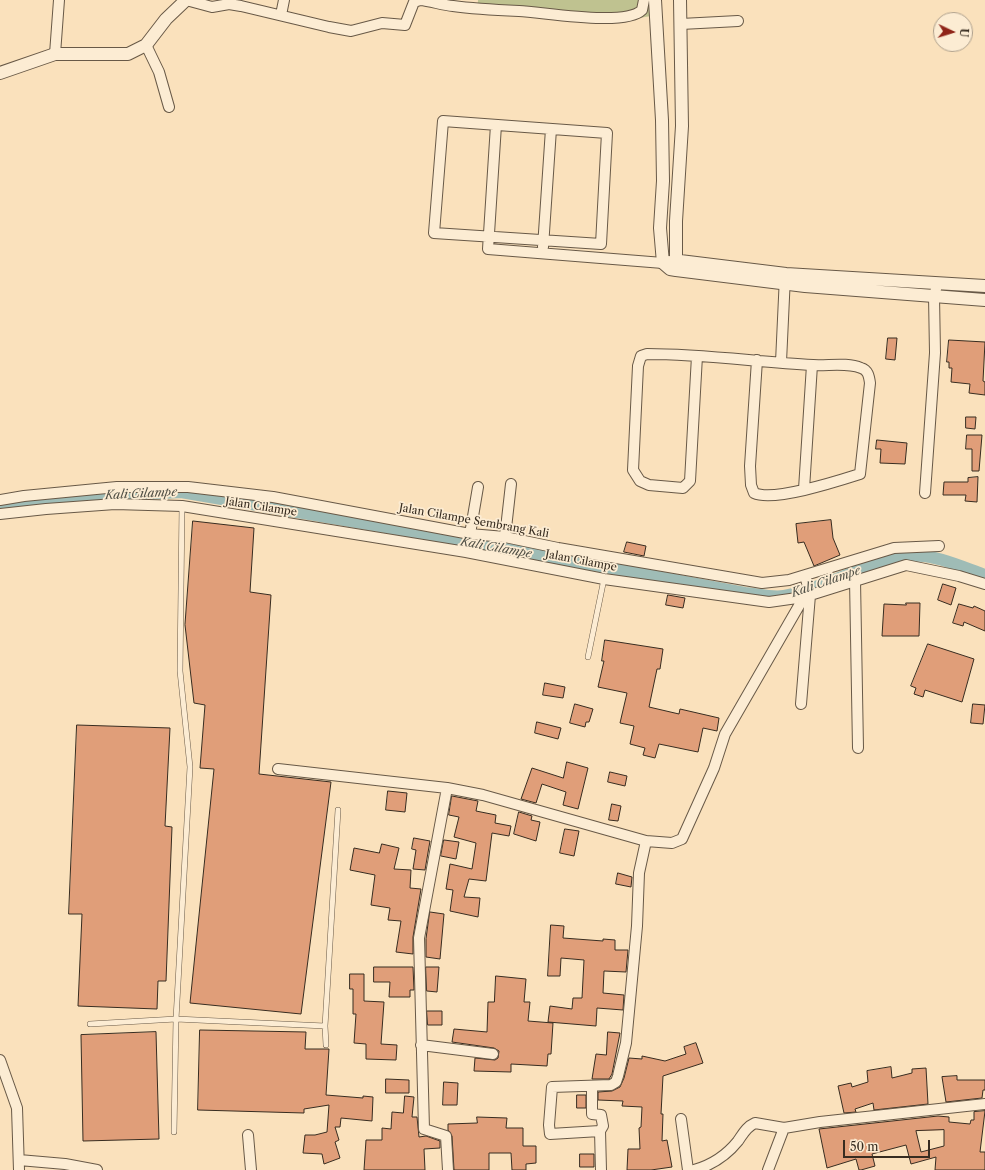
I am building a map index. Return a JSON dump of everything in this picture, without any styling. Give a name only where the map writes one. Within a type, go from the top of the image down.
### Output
[{"type":"street","points":[[55,54],[59,0]]},
{"type":"street","points":[[0,74],[55,54],[128,54],[146,45],[166,19],[186,0],[209,7],[229,4],[329,27],[351,30],[382,23],[405,25],[414,2],[420,0],[488,10],[520,11],[592,18],[628,17],[643,5],[656,5],[660,58],[662,120],[663,181],[660,228],[663,263],[670,269],[785,278],[985,286]]},
{"type":"street","points":[[281,15],[284,0]]},
{"type":"street","points":[[680,0],[682,126],[676,221],[676,258],[680,261],[785,278],[805,286],[985,300]]},
{"type":"street","points":[[680,24],[738,21]]},
{"type":"street","points":[[146,45],[159,72],[169,107]]},
{"type":"street","points":[[443,121],[551,129],[607,133],[601,244],[434,233],[443,121]]},
{"type":"street","points":[[496,125],[488,249],[663,263],[676,258]]},
{"type":"street","points":[[543,253],[551,129]]},
{"type":"street","points":[[781,362],[785,278]]},
{"type":"street","points":[[925,493],[935,353],[934,296],[938,283]]},
{"type":"street","points":[[697,356],[690,481],[687,485],[680,488],[644,484],[640,481],[633,470],[639,359],[641,356],[648,354],[697,356],[757,360],[812,365],[859,367],[865,370],[870,377],[870,382],[860,474],[804,489],[768,496],[754,493],[751,485],[750,466],[757,360]]},
{"type":"street","points":[[804,489],[812,365]]},
{"type":"street","points":[[505,536],[511,484]]},
{"type":"street","name":"Jalan Cilampe Sembrang Kali","points":[[0,500],[116,487],[188,487],[273,497],[470,534],[505,536],[558,548],[762,583],[776,583],[894,548],[939,546]]},
{"type":"street","points":[[470,534],[478,487]]},
{"type":"street","points":[[24,497],[24,510]]},
{"type":"street","name":"Jalan Cilampe","points":[[0,514],[24,510],[115,504],[182,506],[466,552],[604,579],[769,602],[807,596],[906,565],[959,576],[985,584]]},
{"type":"street","points":[[801,704],[807,596],[805,575]]},
{"type":"street","points":[[855,580],[858,748]]},
{"type":"street","points":[[278,769],[447,788],[482,795],[646,841],[672,843],[682,839],[714,768],[725,734],[807,596]]},
{"type":"street","points":[[447,788],[419,938],[424,1130],[446,1136],[448,1170]]},
{"type":"street","points":[[600,1131],[550,1134],[549,1125],[552,1087],[611,1085],[616,1082],[626,1043],[637,926],[639,873],[646,841]]},
{"type":"street","points":[[421,1045],[493,1054]]},
{"type":"street","points":[[0,1060],[16,1108],[19,1165],[65,1164],[97,1170]]},
{"type":"street","points":[[592,1086],[592,1114],[601,1115],[601,1170]]},
{"type":"street","points":[[694,1170],[719,1161],[750,1125],[755,1123],[784,1128],[820,1122],[985,1104]]},
{"type":"street","points":[[681,1119],[688,1170]]},
{"type":"street","points":[[768,1170],[784,1128]]},
{"type":"street","points":[[248,1135],[251,1170]]},
{"type":"lane","points":[[174,1132],[176,1019],[190,767],[180,672],[182,506]]},
{"type":"lane","points":[[588,657],[604,579]]},
{"type":"lane","points":[[326,1045],[325,1026],[338,810]]},
{"type":"lane","points":[[90,1024],[176,1019],[325,1026]]},
{"type":"green space","points":[[478,0],[651,0],[651,16],[609,23],[477,13]]},
{"type":"building","points":[[888,338],[897,338],[895,360],[886,359]]},
{"type":"building","points":[[949,340],[985,342],[983,381],[985,382],[985,395],[969,393],[970,384],[951,382],[952,368],[949,368],[949,362],[947,362]]},
{"type":"building","points":[[966,417],[976,417],[975,429],[966,428]]},
{"type":"building","points":[[967,435],[982,435],[979,471],[972,471],[972,449],[966,449]]},
{"type":"building","points":[[877,440],[907,443],[905,464],[880,463],[881,449],[876,449]]},
{"type":"building","points":[[978,477],[977,502],[965,501],[966,495],[943,495],[944,482],[968,482],[968,478]]},
{"type":"building","points":[[831,520],[833,538],[840,555],[814,566],[804,542],[798,543],[796,524]]},
{"type":"building","points":[[193,521],[254,528],[250,592],[271,595],[259,774],[331,782],[301,1014],[190,1003],[214,769],[200,768],[205,705],[194,703],[185,625]]},
{"type":"building","points":[[627,542],[646,546],[644,556],[624,552]]},
{"type":"building","points":[[943,584],[956,588],[951,605],[938,600]]},
{"type":"building","points":[[668,595],[685,598],[683,608],[666,605]]},
{"type":"building","points":[[906,603],[920,603],[919,636],[882,636],[884,604],[906,605]]},
{"type":"building","points":[[959,604],[973,608],[974,606],[985,611],[985,631],[964,622],[963,626],[953,623]]},
{"type":"building","points":[[605,640],[663,649],[660,669],[657,669],[649,707],[679,714],[680,709],[719,718],[717,731],[703,728],[698,752],[659,744],[655,758],[643,755],[645,748],[630,744],[634,726],[620,723],[627,693],[598,687],[604,661],[602,661]]},
{"type":"building","points":[[928,644],[974,659],[962,702],[925,690],[923,697],[914,694],[916,688],[911,686]]},
{"type":"building","points":[[545,683],[565,687],[563,698],[543,695]]},
{"type":"building","points":[[575,704],[593,709],[589,722],[586,722],[585,727],[570,723]]},
{"type":"building","points":[[973,704],[985,705],[983,724],[971,723]]},
{"type":"building","points":[[537,722],[561,728],[558,739],[535,733]]},
{"type":"building","points":[[77,725],[170,728],[165,826],[172,827],[166,981],[158,981],[157,1009],[78,1006],[82,914],[69,914]]},
{"type":"building","points":[[567,762],[588,768],[578,809],[563,805],[566,792],[542,784],[536,803],[521,799],[532,768],[563,778]]},
{"type":"building","points":[[610,772],[627,776],[625,786],[608,782]]},
{"type":"building","points":[[388,791],[407,793],[405,812],[386,810]]},
{"type":"building","points":[[452,796],[478,801],[476,811],[496,815],[495,823],[511,826],[509,836],[492,833],[486,881],[469,879],[464,897],[480,898],[478,917],[450,911],[453,890],[446,889],[450,864],[472,869],[476,843],[454,837],[459,817],[449,815]]},
{"type":"building","points":[[612,804],[621,806],[618,821],[609,820]]},
{"type":"building","points":[[519,812],[532,816],[531,820],[540,822],[536,841],[514,834]]},
{"type":"building","points":[[565,829],[579,831],[574,856],[560,853]]},
{"type":"building","points":[[414,838],[430,841],[425,870],[413,869],[416,850],[412,849]]},
{"type":"building","points":[[444,840],[459,842],[456,859],[441,856]]},
{"type":"building","points":[[382,844],[399,848],[394,869],[411,870],[410,888],[421,889],[413,937],[413,954],[396,952],[401,921],[388,920],[390,908],[371,905],[375,875],[350,870],[354,848],[379,853]]},
{"type":"building","points":[[618,873],[632,877],[631,887],[616,884]]},
{"type":"building","points":[[430,912],[444,914],[440,959],[426,957],[426,939]]},
{"type":"building","points":[[551,925],[564,926],[563,938],[603,941],[603,939],[615,940],[615,950],[628,950],[626,972],[604,971],[603,993],[624,995],[623,1010],[597,1008],[596,1026],[548,1022],[550,1006],[572,1009],[573,998],[582,998],[584,960],[561,958],[560,976],[548,976]]},
{"type":"building","points":[[374,967],[413,967],[414,990],[410,990],[410,997],[389,997],[390,982],[374,982]]},
{"type":"building","points":[[426,967],[439,967],[437,992],[427,991]]},
{"type":"building","points":[[350,974],[364,974],[364,1001],[384,1002],[381,1044],[397,1045],[396,1060],[366,1059],[366,1044],[354,1043],[356,1014],[353,1014],[353,989],[350,989]]},
{"type":"building","points":[[496,976],[526,979],[524,1002],[530,1002],[528,1021],[553,1023],[551,1054],[548,1054],[547,1066],[511,1064],[511,1072],[474,1071],[475,1058],[495,1060],[498,1058],[499,1051],[494,1048],[452,1042],[454,1029],[487,1032],[488,1002],[494,1002]]},
{"type":"building","points":[[427,1011],[442,1011],[442,1025],[428,1025]]},
{"type":"building","points":[[200,1030],[306,1032],[305,1049],[329,1049],[326,1095],[363,1098],[363,1096],[373,1097],[372,1121],[341,1118],[340,1127],[335,1127],[339,1140],[335,1142],[340,1158],[324,1164],[322,1154],[303,1153],[305,1135],[315,1135],[327,1132],[329,1105],[304,1109],[304,1113],[198,1110]]},
{"type":"building","points":[[156,1032],[159,1139],[83,1141],[81,1035]]},
{"type":"building","points":[[608,1032],[620,1033],[612,1074],[609,1079],[592,1079],[596,1054],[606,1055]]},
{"type":"building","points":[[696,1043],[703,1063],[663,1076],[661,1114],[663,1114],[662,1141],[667,1140],[672,1167],[651,1170],[627,1170],[628,1149],[640,1149],[639,1128],[641,1127],[642,1107],[622,1106],[623,1101],[598,1100],[598,1092],[612,1091],[620,1087],[629,1058],[642,1059],[642,1056],[665,1061],[686,1054],[684,1047]]},
{"type":"building","points":[[891,1067],[892,1078],[912,1073],[912,1069],[926,1068],[928,1104],[874,1110],[873,1103],[855,1109],[856,1112],[844,1113],[838,1086],[851,1083],[852,1087],[868,1082],[867,1071]]},
{"type":"building","points":[[957,1076],[957,1080],[985,1080],[985,1090],[983,1090],[982,1098],[946,1102],[942,1077]]},
{"type":"building","points":[[386,1079],[409,1080],[409,1093],[386,1093]]},
{"type":"building","points":[[444,1082],[458,1083],[457,1105],[443,1105]]},
{"type":"building","points":[[577,1095],[586,1095],[586,1108],[577,1108]]},
{"type":"building","points":[[405,1096],[414,1097],[412,1117],[417,1117],[419,1137],[426,1136],[440,1141],[440,1148],[424,1149],[425,1170],[364,1170],[366,1140],[382,1140],[382,1128],[391,1129],[392,1112],[403,1113]]},
{"type":"building","points":[[985,1111],[980,1152],[985,1152],[985,1170],[935,1170],[936,1157],[911,1164],[906,1145],[872,1154],[875,1166],[859,1170],[856,1159],[827,1168],[819,1129],[938,1116],[949,1117],[949,1122],[970,1124],[971,1120],[974,1120],[974,1112]],"holes":[[[944,1130],[944,1146],[921,1152],[916,1131]]]},
{"type":"building","points":[[477,1117],[507,1118],[506,1128],[523,1128],[523,1146],[536,1146],[536,1163],[526,1164],[526,1170],[512,1170],[511,1153],[489,1153],[489,1170],[454,1170],[452,1136],[448,1130],[448,1124],[477,1123]]},
{"type":"building","points":[[580,1154],[594,1154],[594,1167],[580,1167]]},
{"type":"waterway","name":"Kali Cilampe","points":[[0,507],[50,499],[181,492],[437,536],[745,593],[770,596],[784,596],[800,592],[817,587],[866,567],[899,558],[915,556],[931,557],[985,575]]}]
